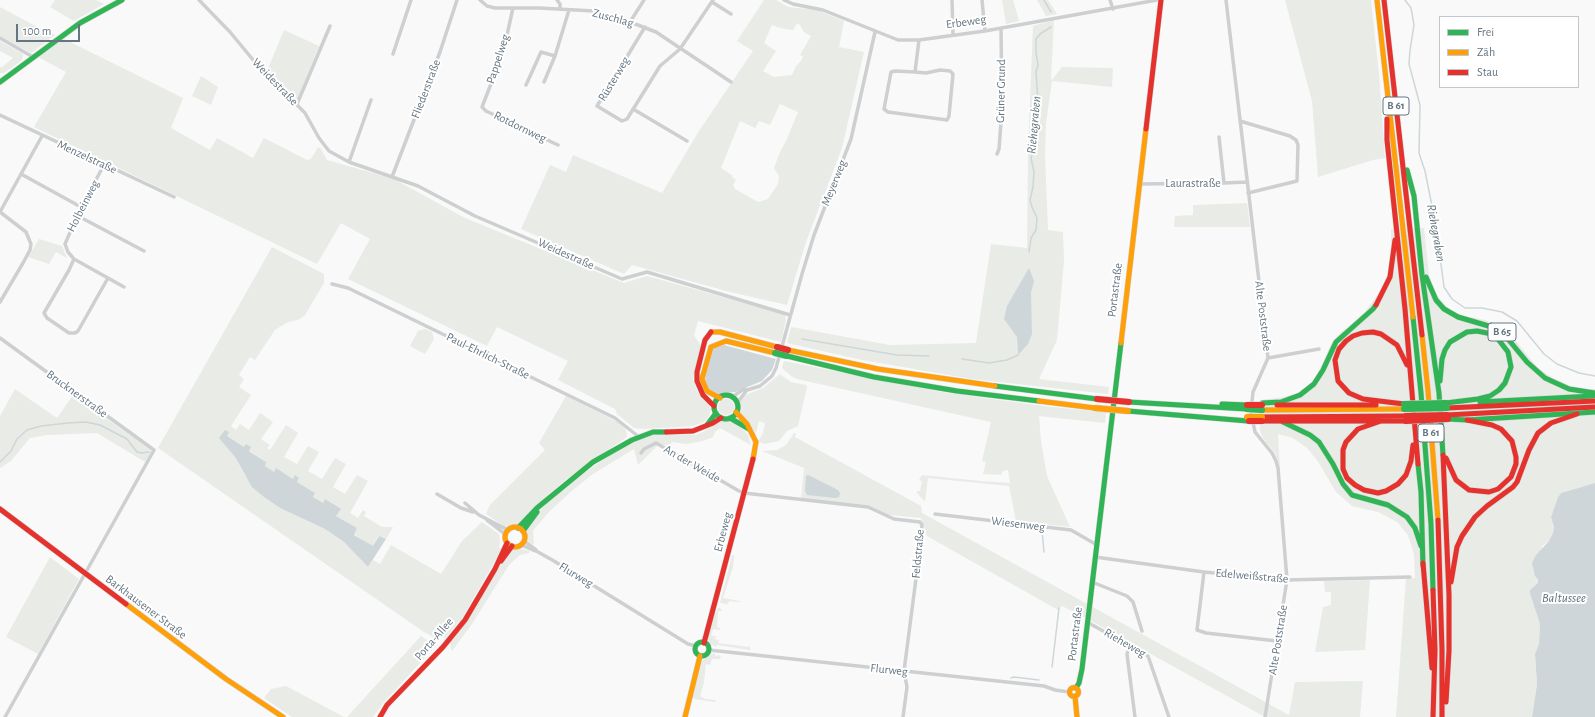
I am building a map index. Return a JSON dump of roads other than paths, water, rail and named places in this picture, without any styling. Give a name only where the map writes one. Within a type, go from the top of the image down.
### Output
[{"type":"main road","points":[[0,82],[80,23],[121,0]]},
{"type":"main road","name":"Portastraße","points":[[1076,688],[1081,675],[1097,545],[1160,0]]},
{"type":"main road","name":"B 61","points":[[1377,0],[1421,393],[1431,524],[1435,650],[1433,717]]},
{"type":"main road","name":"B 61","points":[[1384,0],[1429,399],[1438,524],[1442,650],[1442,717]]},
{"type":"main road","points":[[1388,97],[1387,140],[1405,309],[1409,372],[1421,492],[1424,566],[1431,665],[1434,681]]},
{"type":"main road","name":"B 65","points":[[1401,149],[1414,196],[1421,262],[1431,291],[1436,300],[1444,309],[1458,317],[1492,327],[1503,333],[1527,362],[1545,378],[1569,389],[1595,394]]},
{"type":"main road","points":[[1262,406],[1281,402],[1300,395],[1314,384],[1324,370],[1336,342],[1373,309],[1390,277],[1396,225]]},
{"type":"main road","points":[[1421,262],[1439,393],[1442,436],[1450,652],[1445,708],[1442,717]]},
{"type":"main road","points":[[1439,393],[1442,359],[1450,342],[1467,332],[1478,331],[1492,334],[1503,344],[1508,352],[1511,367],[1505,383],[1499,390],[1490,396],[1478,400],[1447,405]]},
{"type":"main road","points":[[721,418],[703,395],[699,388],[697,376],[705,340],[711,332],[720,332],[776,350],[874,377],[957,391],[1128,411],[1247,419],[1406,418],[1448,417],[1595,407]]},
{"type":"main road","points":[[1404,407],[1363,399],[1349,394],[1338,381],[1335,360],[1340,349],[1352,336],[1362,332],[1373,332],[1381,334],[1397,345],[1401,351],[1409,372]]},
{"type":"main road","points":[[730,418],[736,412],[737,403],[732,397],[726,396],[720,398],[714,396],[707,391],[702,379],[711,347],[726,341],[776,350]]},
{"type":"main road","points":[[788,353],[900,373],[1026,391],[1097,399],[1175,405],[1203,403],[1247,407],[1404,407],[1595,401]]},
{"type":"main road","points":[[1447,405],[1595,394]]},
{"type":"main road","points":[[705,427],[720,398]]},
{"type":"main road","name":"Erbeweg","points":[[704,643],[756,449],[756,442],[747,424],[736,412]]},
{"type":"main road","points":[[1467,420],[1595,412]]},
{"type":"main road","points":[[1449,595],[1454,558],[1462,536],[1468,526],[1487,506],[1517,482],[1529,450],[1538,433],[1560,418],[1577,414]]},
{"type":"main road","points":[[1442,436],[1448,465],[1456,480],[1469,490],[1489,492],[1498,489],[1511,477],[1516,464],[1516,453],[1512,441],[1504,432],[1497,427],[1448,417]]},
{"type":"main road","points":[[520,529],[545,501],[593,462],[632,440],[653,432],[693,431],[705,427],[721,418],[730,418],[749,429]]},
{"type":"main road","points":[[1262,419],[1284,422],[1381,421],[1406,418]]},
{"type":"main road","points":[[1381,421],[1358,429],[1346,442],[1343,450],[1343,469],[1347,478],[1355,486],[1364,490],[1378,493],[1386,491],[1402,480],[1406,475],[1411,461],[1415,434]]},
{"type":"main road","points":[[1284,422],[1310,435],[1318,442],[1333,464],[1342,484],[1352,494],[1366,500],[1388,505],[1407,517],[1415,528],[1420,543],[1424,566]]},
{"type":"main road","name":"Barkhausener Straße","points":[[0,509],[226,679],[283,717]]},
{"type":"main road","points":[[513,527],[520,529],[525,536],[522,543],[510,545],[507,532],[513,527]]},
{"type":"main road","name":"Porta-Allee","points":[[380,717],[387,705],[452,636],[469,613],[510,545]]},
{"type":"main road","points":[[699,643],[704,643],[707,645],[709,650],[707,654],[700,656],[696,652],[696,646],[699,643]]},
{"type":"main road","points":[[685,717],[700,656]]},
{"type":"main road","points":[[1076,696],[1071,696],[1069,692],[1072,688],[1076,688],[1078,692],[1076,696],[1076,717]]},
{"type":"street","name":"Weidestraße","points":[[199,0],[230,32],[254,61],[305,113],[319,138],[329,151],[349,162],[418,186],[475,216],[622,279],[647,272],[790,315]]},
{"type":"street","points":[[393,54],[412,0]]},
{"type":"street","name":"Fliederstraße","points":[[392,177],[440,52],[457,0]]},
{"type":"street","name":"Zuschlag","points":[[480,0],[492,8],[560,9],[594,12],[630,22],[660,34],[731,82]]},
{"type":"street","points":[[558,0],[560,9]]},
{"type":"street","points":[[630,22],[644,0]]},
{"type":"street","name":"Erbeweg","points":[[784,0],[823,10],[898,40],[919,40],[1001,28],[1157,0]]},
{"type":"street","points":[[800,5],[802,0]]},
{"type":"street","points":[[952,0],[953,35]]},
{"type":"street","points":[[982,0],[985,30]]},
{"type":"street","points":[[1110,0],[1113,9]]},
{"type":"street","name":"Alte Poststraße","points":[[1226,0],[1268,358],[1253,392],[1251,412],[1255,432],[1272,453],[1278,468],[1287,580],[1265,717]]},
{"type":"street","points":[[712,1],[731,14]]},
{"type":"street","name":"Rüsterweg","points":[[645,27],[597,106],[622,121],[627,119],[660,66],[680,48],[712,1]]},
{"type":"street","name":"Pappelweg","points":[[482,108],[503,53],[513,8]]},
{"type":"street","points":[[544,82],[556,56],[570,10]]},
{"type":"street","points":[[297,104],[330,26]]},
{"type":"street","name":"Grüner Grund","points":[[997,154],[1002,108],[1001,28]]},
{"type":"street","name":"Meyerweg","points":[[747,390],[760,386],[772,376],[776,368],[814,235],[851,139],[875,32]]},
{"type":"street","points":[[0,38],[33,57]]},
{"type":"street","points":[[915,72],[919,40]]},
{"type":"street","points":[[526,85],[541,52],[556,56]]},
{"type":"street","points":[[895,70],[915,72],[926,73],[940,70],[953,74],[949,116],[947,120],[888,112],[884,109],[891,72],[895,70]]},
{"type":"street","points":[[349,162],[371,100]]},
{"type":"street","name":"Rotdornweg","points":[[482,108],[558,145]]},
{"type":"street","points":[[633,109],[687,141]]},
{"type":"street","name":"Menzelstraße","points":[[0,115],[174,197]]},
{"type":"street","points":[[1240,121],[1290,136],[1298,143],[1297,181],[1248,193]]},
{"type":"street","points":[[0,302],[30,250],[31,244],[26,232],[0,212],[42,136]]},
{"type":"street","points":[[1219,137],[1224,183]]},
{"type":"street","name":"Holbeinweg","points":[[74,259],[68,252],[65,244],[81,207],[104,165]]},
{"type":"street","points":[[20,174],[81,207]]},
{"type":"street","name":"Laurastraße","points":[[1139,184],[1247,182]]},
{"type":"street","points":[[78,216],[144,252]]},
{"type":"street","points":[[108,278],[75,334],[68,333],[47,318],[44,313],[74,259],[124,286]]},
{"type":"street","name":"Paul-Ehrlich-Straße","points":[[332,284],[348,288],[615,418],[639,437]]},
{"type":"street","name":"Brucknerstraße","points":[[0,338],[154,450],[85,574]]},
{"type":"street","points":[[1268,358],[1319,350]]},
{"type":"street","points":[[732,397],[744,389],[747,390]]},
{"type":"street","points":[[737,403],[747,390]]},
{"type":"street","name":"An der Weide","points":[[641,453],[656,443],[744,493]]},
{"type":"street","name":"Feldstraße","points":[[744,493],[868,507],[894,519],[920,522],[922,525],[921,540],[904,671],[907,687],[903,717]]},
{"type":"street","points":[[437,494],[461,508],[474,512],[507,532]]},
{"type":"street","points":[[465,503],[474,512]]},
{"type":"street","name":"Wiesenweg","points":[[935,514],[1071,530],[1097,545]]},
{"type":"street","name":"Flurweg","points":[[522,543],[688,644],[696,646]]},
{"type":"street","name":"Edelweißstraße","points":[[1095,557],[1204,572],[1287,580],[1410,577]]},
{"type":"street","points":[[1204,572],[1198,630],[1206,633],[1278,641]]},
{"type":"street","points":[[5,717],[85,574]]},
{"type":"street","points":[[1092,582],[1127,596],[1133,602],[1142,631]]},
{"type":"street","name":"Rieheweg","points":[[1087,622],[1146,654],[1151,659],[1169,717]]},
{"type":"street","points":[[1130,645],[1127,654],[1135,717]]},
{"type":"street","name":"Flurweg","points":[[709,650],[1044,686],[1055,690],[1069,692]]},
{"type":"water","points":[[1029,268],[1034,281],[1031,293],[1032,334],[1028,344],[1018,355],[1017,337],[1004,319],[1007,306]]},
{"type":"water","points":[[724,345],[776,359],[772,370],[762,381],[735,392],[719,394],[711,392],[705,382],[707,366],[712,349]]},
{"type":"water","points":[[225,430],[229,432],[227,436],[244,447],[246,444],[251,447],[249,451],[266,462],[265,466],[274,472],[276,468],[293,479],[295,475],[299,478],[297,482],[315,493],[313,497],[323,503],[325,499],[341,509],[336,516],[357,528],[354,535],[373,546],[379,536],[386,539],[368,567],[344,542],[325,529],[280,508],[252,487],[235,457],[219,438]]},
{"type":"water","points":[[808,475],[838,490],[840,493],[839,497],[835,498],[807,495],[805,491],[806,476]]},
{"type":"water","name":"Baltussee","points":[[1595,483],[1595,717],[1532,717],[1537,684],[1535,654],[1539,644],[1540,624],[1530,593],[1530,590],[1538,583],[1532,563],[1536,555],[1549,541],[1553,533],[1554,527],[1551,517],[1558,497],[1561,493]]},
{"type":"waterway","points":[[1044,0],[1051,12]]},
{"type":"waterway","name":"Riehegraben","points":[[1405,0],[1411,8],[1414,25],[1409,64],[1420,105],[1419,153],[1425,171],[1436,226],[1444,287],[1452,299],[1465,308],[1482,308],[1502,312],[1517,321],[1544,354],[1557,364],[1579,373],[1595,376]]},
{"type":"waterway","name":"Riehegraben","points":[[1029,252],[1031,238],[1036,230],[1037,218],[1030,200],[1034,172],[1031,158],[1035,145],[1038,101],[1036,39],[1040,34],[1051,27]]},
{"type":"waterway","points":[[802,339],[897,355],[929,356]]},
{"type":"waterway","points":[[962,359],[989,363],[1007,360],[1018,355]]},
{"type":"waterway","points":[[0,462],[11,451],[17,439],[27,430],[41,426],[68,423],[86,422],[100,425],[127,439],[137,452],[149,452]]},
{"type":"waterway","points":[[1042,530],[1044,552]]},
{"type":"waterway","points":[[1052,667],[1059,608]]},
{"type":"waterway","points":[[1011,678],[1014,677],[1039,680]]}]
